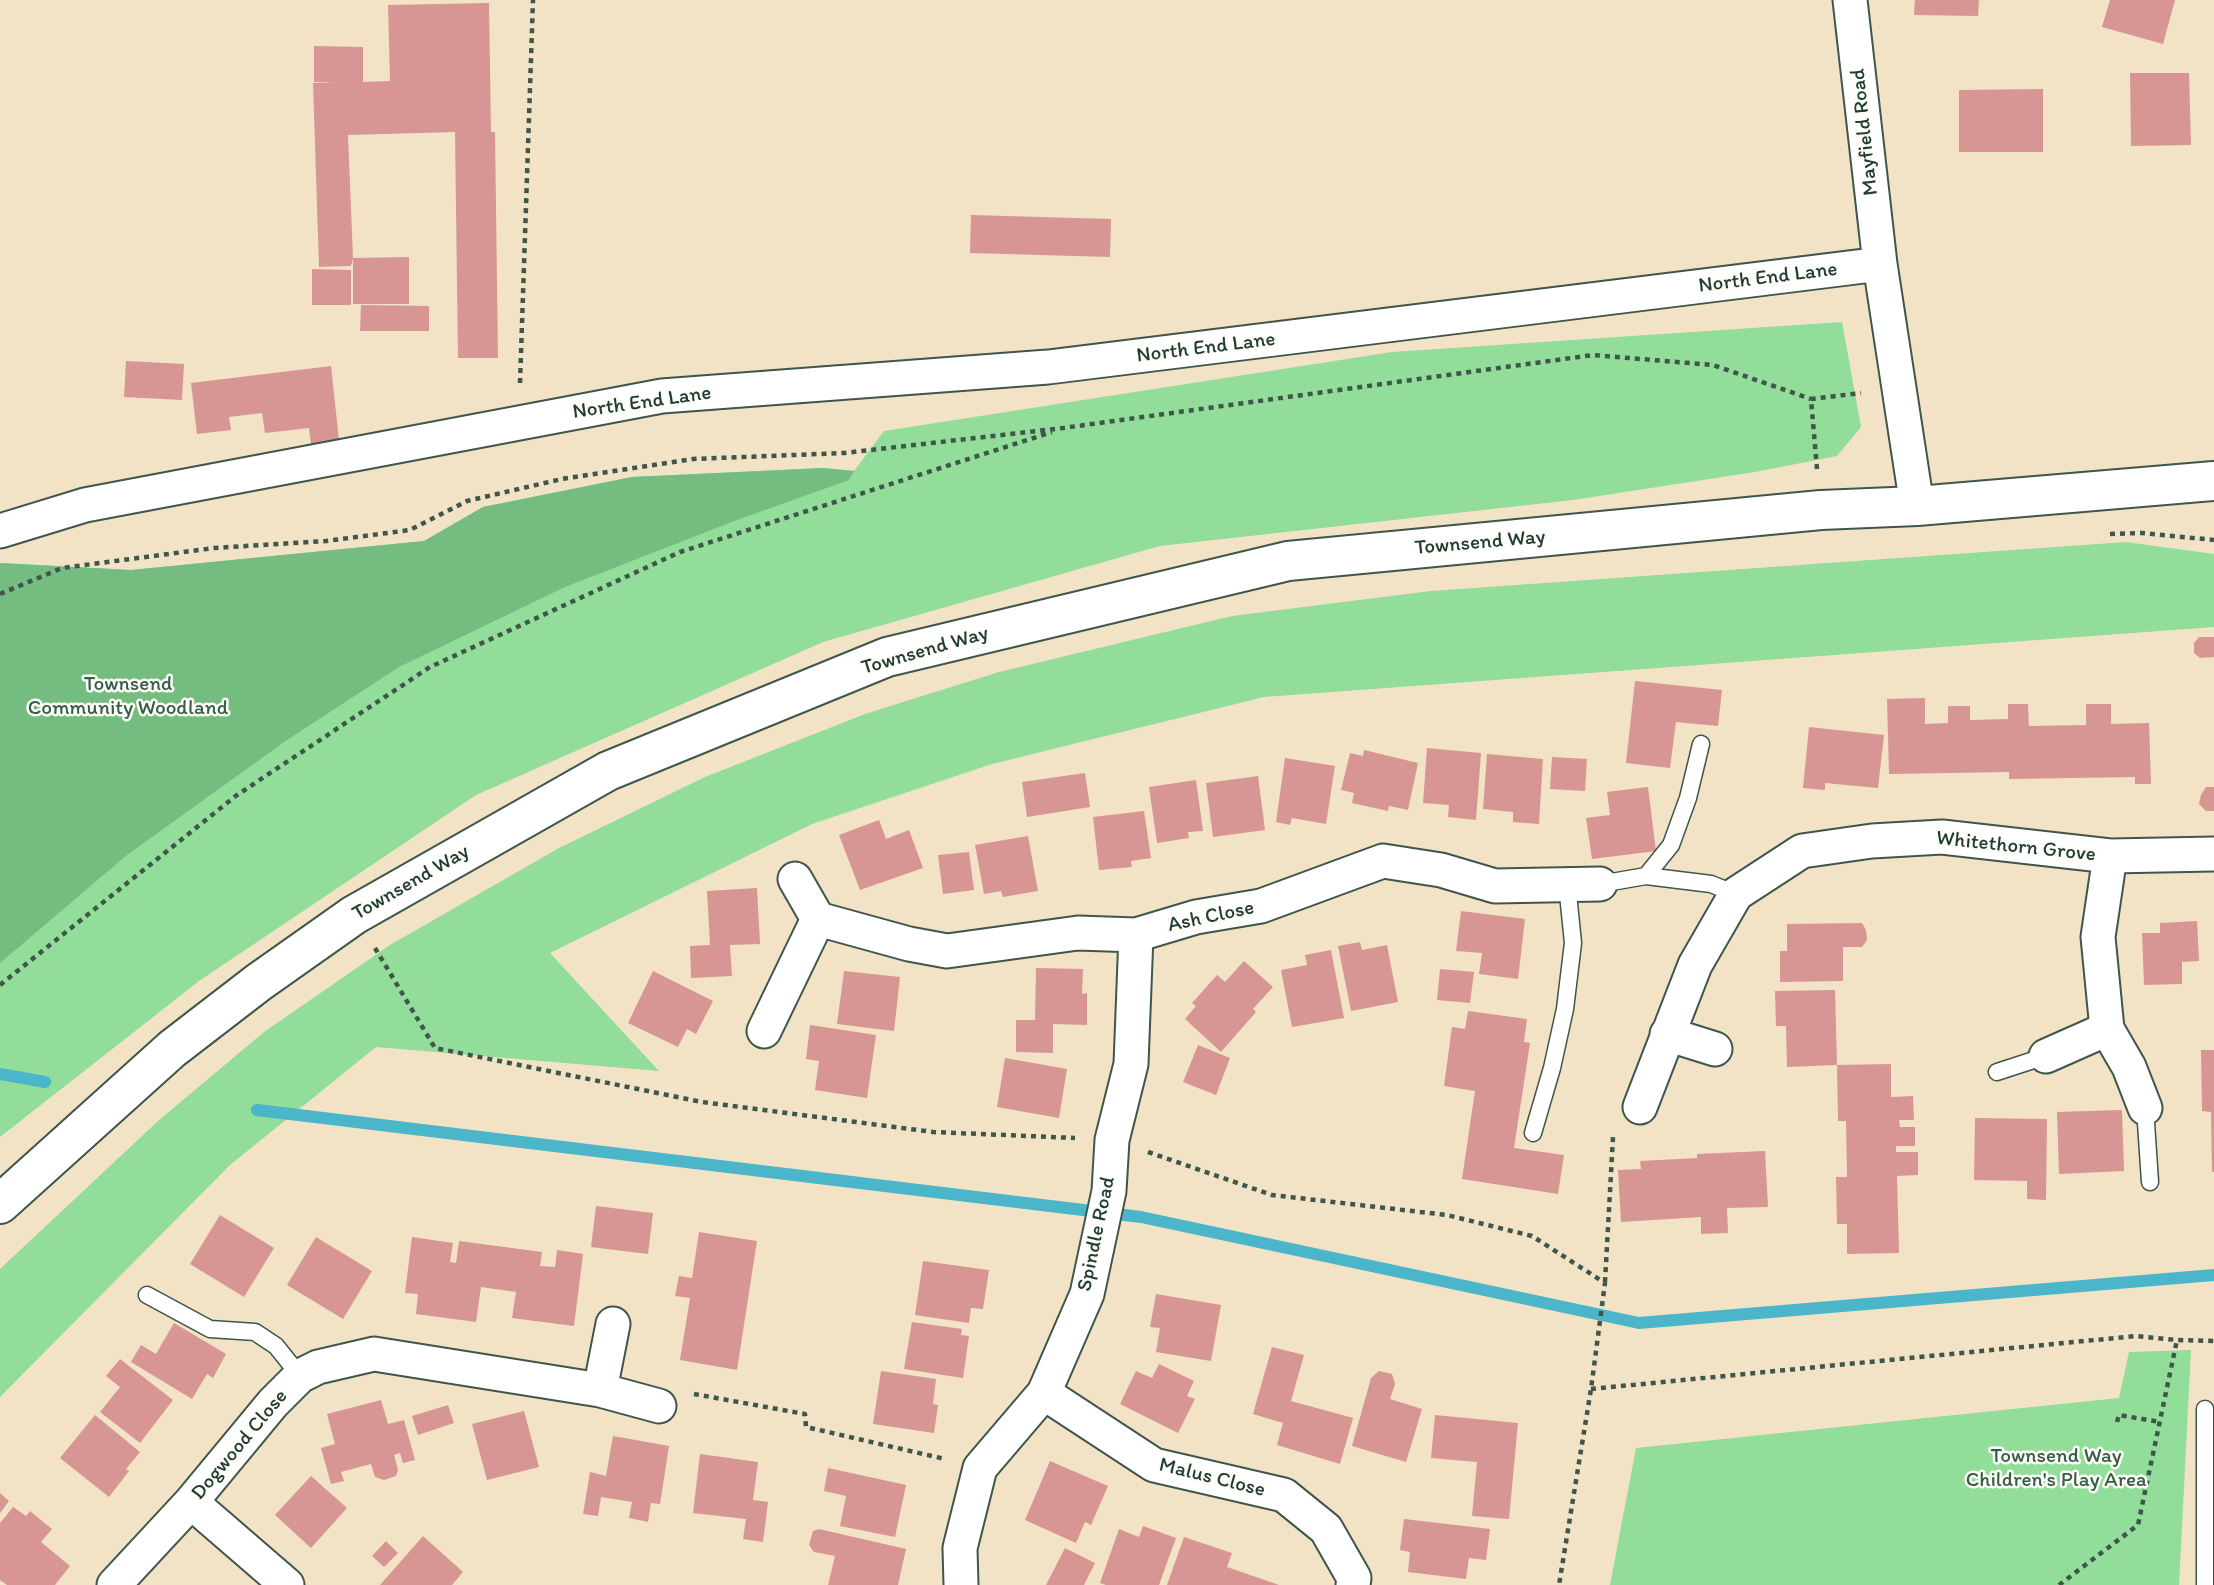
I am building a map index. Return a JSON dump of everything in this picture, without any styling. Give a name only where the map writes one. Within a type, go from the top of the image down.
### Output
[{"type":"main road","points":[[1917,506],[2214,481]]},
{"type":"main road","name":"Townsend Way","points":[[0,1203],[172,1049],[259,982],[354,915],[608,771],[887,657],[1288,561],[1821,510],[1917,506]]},
{"type":"street","name":"Mayfield Road","points":[[1850,0],[1880,264]]},
{"type":"street","name":"North End Lane","points":[[0,531],[85,505],[662,396],[1048,367],[1880,264]]},
{"type":"street","points":[[1880,264],[1917,506]]},
{"type":"street","name":"Whitethorn Grove","points":[[1640,1107],[1695,965],[1736,894],[1802,851],[1872,841],[1942,837],[2110,856],[2214,854]]},
{"type":"street","points":[[2110,856],[2098,937],[2106,1029],[2129,1067],[2145,1108]]},
{"type":"street","name":"Ash Close","points":[[818,919],[909,944],[947,951],[1078,933],[1136,935],[1196,916],[1261,906],[1383,861],[1441,870],[1495,886],[1600,884]]},
{"type":"street","points":[[764,1031],[818,919],[795,879]]},
{"type":"street","name":"Spindle Road","points":[[961,1585],[960,1548],[979,1468],[1044,1392],[1087,1294],[1109,1191],[1112,1140],[1131,1064],[1136,935]]},
{"type":"street","points":[[2046,1056],[2106,1029]]},
{"type":"street","points":[[1667,1034],[1715,1049]]},
{"type":"street","points":[[600,1390],[613,1324]]},
{"type":"street","name":"Dogwood Close","points":[[114,1585],[191,1502],[273,1402],[300,1376],[318,1367],[374,1354],[600,1390],[659,1406]]},
{"type":"street","name":"Malus Close","points":[[1044,1392],[1154,1465],[1284,1495],[1326,1529],[1354,1578],[1353,1585]]},
{"type":"street","points":[[191,1502],[287,1585]]},
{"type":"lane","points":[[1646,876],[1671,845],[1688,798],[1701,744]]},
{"type":"lane","points":[[1600,884],[1646,876],[1711,884],[1736,894]]},
{"type":"lane","points":[[1533,1133],[1552,1068],[1565,1009],[1573,943],[1567,884]]},
{"type":"lane","points":[[1997,1072],[2046,1056]]},
{"type":"lane","points":[[2145,1108],[2150,1182]]},
{"type":"lane","points":[[146,1295],[210,1329],[256,1332],[276,1346],[300,1376]]},
{"type":"lane","points":[[2205,1409],[2205,1585]]},
{"type":"path","points":[[519,423],[533,0]]},
{"type":"path","points":[[0,594],[62,568],[214,548],[326,541],[410,530],[467,500],[562,480],[693,459],[845,453],[1063,428],[1593,355],[1713,365],[1811,399],[1900,389]]},
{"type":"path","points":[[1811,399],[1821,510]]},
{"type":"path","points":[[0,985],[237,795],[430,667],[680,552],[1063,428]]},
{"type":"path","points":[[354,915],[435,1048],[702,1102],[933,1132],[1112,1140],[1272,1195],[1447,1215],[1532,1236],[1605,1283]]},
{"type":"path","points":[[1559,1585],[1591,1389],[1605,1283],[1612,1138],[1640,1107]]},
{"type":"path","points":[[1591,1389],[2136,1336],[2214,1341]]},
{"type":"path","points":[[2059,1585],[2138,1525],[2177,1340]]},
{"type":"path","points":[[659,1406],[671,1390],[805,1414],[806,1427],[979,1468]]},
{"type":"path","points":[[2117,1422],[2119,1415],[2160,1422]]},
{"type":"green space","points":[[1842,322],[1861,427],[1837,456],[1755,472],[1573,500],[1160,546],[823,642],[476,795],[199,981],[0,1137],[0,563],[131,570],[424,541],[483,507],[632,477],[823,468],[854,471],[884,431],[1392,352]]},
{"type":"green space","name":"Townsend Community Woodland","points":[[823,468],[854,471],[849,480],[565,587],[399,667],[287,740],[127,855],[0,963],[0,563],[131,570],[424,541],[483,507],[632,477]]},
{"type":"green space","points":[[2126,542],[2214,554],[2214,627],[1264,697],[992,764],[812,824],[550,953],[659,1071],[376,1047],[230,1165],[0,1397],[0,1269],[158,1121],[264,1032],[390,945],[559,848],[705,777],[865,714],[999,672],[1232,616],[1431,591]]},
{"type":"green space","name":"Townsend Way Children's Play Area","points":[[2191,1350],[2179,1585],[1610,1585],[1636,1448],[2119,1398],[2129,1352]]},
{"type":"building","points":[[1915,0],[1979,0],[1978,16],[1914,15]]},
{"type":"building","points":[[2110,0],[2175,0],[2163,44],[2102,27]]},
{"type":"building","points":[[489,3],[491,132],[495,132],[498,358],[458,358],[455,132],[348,135],[353,258],[351,266],[319,267],[313,83],[335,82],[314,82],[314,46],[363,47],[363,82],[390,81],[388,5]]},
{"type":"building","points":[[2130,73],[2189,73],[2191,145],[2131,146]]},
{"type":"building","points":[[2043,89],[2043,152],[1959,152],[1959,90]]},
{"type":"building","points":[[971,215],[1111,219],[1110,257],[970,253]]},
{"type":"building","points":[[409,257],[409,304],[353,304],[353,258]]},
{"type":"building","points":[[312,269],[351,270],[351,305],[312,305]]},
{"type":"building","points":[[361,305],[429,306],[429,331],[360,331]]},
{"type":"building","points":[[126,361],[184,364],[182,400],[124,397]]},
{"type":"building","points":[[331,366],[339,440],[311,444],[309,428],[265,433],[262,413],[229,417],[231,430],[197,434],[191,383]]},
{"type":"building","points":[[2199,637],[2214,637],[2214,657],[2200,658],[2194,653],[2194,643]]},
{"type":"building","points":[[1635,681],[1722,690],[1718,726],[1676,722],[1670,768],[1626,763]]},
{"type":"building","points":[[1925,698],[1925,724],[1948,723],[1948,706],[1970,706],[1970,720],[2008,719],[2008,704],[2028,704],[2029,726],[2086,725],[2086,704],[2111,704],[2111,724],[2149,723],[2151,784],[2135,784],[2135,777],[2009,779],[2009,772],[1889,774],[1887,699]]},
{"type":"building","points":[[1809,727],[1884,735],[1878,788],[1825,783],[1825,790],[1803,788]]},
{"type":"building","points":[[1427,748],[1481,753],[1476,820],[1448,817],[1449,805],[1423,803]]},
{"type":"building","points":[[1364,750],[1418,763],[1408,810],[1389,806],[1388,811],[1352,803],[1354,793],[1341,790],[1350,753],[1363,756]]},
{"type":"building","points":[[1487,754],[1543,759],[1539,824],[1513,822],[1513,812],[1483,809]]},
{"type":"building","points":[[1552,757],[1587,759],[1585,791],[1550,789]]},
{"type":"building","points":[[1285,758],[1335,766],[1326,824],[1292,818],[1290,825],[1276,822]]},
{"type":"building","points":[[1085,773],[1090,807],[1027,817],[1022,782]]},
{"type":"building","points":[[1258,776],[1265,830],[1213,837],[1206,783]]},
{"type":"building","points":[[1196,780],[1203,831],[1188,832],[1189,838],[1157,843],[1149,787]]},
{"type":"building","points":[[1648,787],[1656,851],[1592,859],[1586,818],[1610,815],[1607,792]]},
{"type":"building","points":[[2206,787],[2214,787],[2214,811],[2206,811],[2199,804]]},
{"type":"building","points":[[1144,811],[1151,858],[1131,861],[1132,867],[1099,870],[1093,817]]},
{"type":"building","points":[[879,820],[886,839],[909,830],[923,868],[860,890],[839,835]]},
{"type":"building","points":[[1028,836],[1038,891],[1003,897],[1001,891],[984,894],[975,845]]},
{"type":"building","points":[[969,852],[974,890],[943,894],[938,855]]},
{"type":"building","points":[[757,888],[760,944],[730,945],[732,976],[691,978],[690,946],[710,945],[707,891]]},
{"type":"building","points":[[1461,911],[1525,919],[1518,979],[1479,974],[1482,953],[1456,951]]},
{"type":"building","points":[[2197,921],[2199,961],[2182,962],[2182,984],[2144,985],[2142,933],[2160,933],[2160,923]]},
{"type":"building","points":[[1862,923],[1867,940],[1862,947],[1843,947],[1843,981],[1780,982],[1780,951],[1787,951],[1787,924]]},
{"type":"building","points":[[1360,942],[1362,950],[1387,945],[1398,1002],[1351,1011],[1338,946]]},
{"type":"building","points":[[1331,950],[1344,1018],[1292,1027],[1281,970],[1307,965],[1305,955]]},
{"type":"building","points":[[1244,961],[1273,987],[1253,1009],[1256,1012],[1221,1052],[1185,1019],[1196,1006],[1192,1003],[1217,975],[1225,982]]},
{"type":"building","points":[[1036,968],[1083,969],[1082,994],[1087,993],[1087,1025],[1053,1024],[1053,1053],[1016,1052],[1016,1020],[1035,1020]]},
{"type":"building","points":[[1440,969],[1474,972],[1470,1003],[1437,1000]]},
{"type":"building","points":[[653,971],[713,1001],[696,1034],[687,1029],[678,1047],[628,1023]]},
{"type":"building","points":[[844,971],[900,977],[894,1031],[837,1024]]},
{"type":"building","points":[[1835,990],[1837,1065],[1787,1067],[1786,1026],[1776,1026],[1775,991]]},
{"type":"building","points":[[1468,1011],[1527,1019],[1524,1042],[1530,1043],[1514,1148],[1564,1155],[1558,1194],[1462,1179],[1475,1091],[1444,1086],[1452,1027],[1465,1029]]},
{"type":"building","points":[[810,1025],[876,1035],[867,1098],[815,1090],[819,1061],[806,1059]]},
{"type":"building","points":[[1198,1045],[1230,1058],[1216,1095],[1183,1082]]},
{"type":"building","points":[[2201,1050],[2214,1050],[2214,1172],[2211,1112],[2202,1111]]},
{"type":"building","points":[[1005,1058],[1067,1069],[1059,1118],[997,1107]]},
{"type":"building","points":[[1891,1064],[1891,1097],[1913,1096],[1914,1120],[1899,1120],[1900,1127],[1915,1127],[1915,1146],[1896,1146],[1896,1152],[1918,1152],[1918,1175],[1897,1176],[1899,1253],[1847,1254],[1847,1224],[1837,1224],[1836,1177],[1847,1177],[1846,1121],[1838,1121],[1837,1065]]},
{"type":"building","points":[[2122,1110],[2124,1171],[2059,1174],[2057,1112]]},
{"type":"building","points":[[1975,1118],[2047,1119],[2046,1200],[2027,1199],[2027,1181],[1974,1180]]},
{"type":"building","points":[[1765,1151],[1768,1207],[1727,1208],[1728,1233],[1701,1234],[1701,1217],[1621,1222],[1618,1170],[1641,1169],[1640,1161],[1697,1158],[1697,1154]]},
{"type":"building","points":[[596,1206],[653,1213],[648,1254],[591,1247]]},
{"type":"building","points":[[220,1215],[274,1248],[244,1297],[190,1264]]},
{"type":"building","points":[[699,1232],[757,1241],[737,1370],[680,1360],[690,1298],[675,1296],[679,1276],[692,1278]]},
{"type":"building","points":[[316,1237],[372,1271],[343,1319],[287,1285]]},
{"type":"building","points":[[412,1237],[453,1243],[450,1262],[456,1263],[459,1241],[542,1252],[540,1266],[555,1267],[557,1250],[583,1254],[574,1326],[512,1318],[516,1292],[481,1287],[476,1322],[416,1314],[418,1294],[405,1293]]},
{"type":"building","points":[[923,1261],[989,1270],[983,1309],[971,1308],[969,1323],[915,1315]]},
{"type":"building","points":[[1156,1294],[1221,1305],[1211,1361],[1156,1352],[1160,1328],[1150,1327]]},
{"type":"building","points":[[912,1322],[962,1329],[961,1335],[969,1336],[963,1378],[904,1369]]},
{"type":"building","points":[[174,1323],[226,1354],[213,1378],[207,1374],[192,1399],[131,1362],[141,1345],[156,1354]]},
{"type":"building","points":[[1272,1347],[1304,1355],[1291,1401],[1353,1418],[1340,1464],[1277,1445],[1283,1423],[1253,1414]]},
{"type":"building","points":[[120,1359],[173,1400],[140,1443],[100,1412],[120,1387],[106,1376]]},
{"type":"building","points":[[1159,1364],[1194,1381],[1187,1396],[1195,1399],[1178,1433],[1120,1404],[1136,1371],[1152,1378]]},
{"type":"building","points":[[881,1371],[936,1379],[933,1404],[938,1405],[934,1433],[873,1424]]},
{"type":"building","points":[[1379,1371],[1392,1374],[1395,1384],[1390,1399],[1422,1409],[1406,1462],[1352,1446],[1371,1378]]},
{"type":"building","points":[[381,1400],[388,1424],[404,1420],[415,1460],[403,1463],[400,1453],[394,1455],[398,1470],[396,1476],[384,1480],[375,1477],[371,1464],[341,1472],[344,1481],[331,1484],[321,1448],[335,1444],[327,1414]]},
{"type":"building","points":[[448,1405],[454,1423],[418,1435],[412,1416]]},
{"type":"building","points":[[524,1411],[539,1467],[487,1480],[472,1424]]},
{"type":"building","points":[[95,1415],[140,1452],[109,1497],[60,1458]]},
{"type":"building","points":[[1435,1415],[1518,1423],[1509,1519],[1472,1516],[1477,1462],[1431,1458]]},
{"type":"building","points":[[613,1436],[669,1446],[660,1504],[651,1503],[648,1522],[629,1518],[632,1502],[601,1497],[598,1516],[583,1514],[590,1472],[606,1476]]},
{"type":"building","points":[[700,1454],[758,1462],[753,1500],[768,1502],[763,1542],[743,1539],[746,1519],[693,1513]]},
{"type":"building","points":[[1050,1461],[1108,1486],[1091,1525],[1085,1522],[1076,1543],[1025,1520]]},
{"type":"building","points":[[828,1468],[906,1485],[895,1537],[840,1526],[846,1496],[824,1491]]},
{"type":"building","points":[[311,1476],[347,1508],[311,1548],[275,1515]]},
{"type":"building","points":[[0,1493],[9,1501],[0,1513]]},
{"type":"building","points":[[13,1507],[26,1516],[30,1511],[52,1529],[41,1542],[70,1566],[55,1585],[7,1585],[0,1580],[0,1523]]},
{"type":"building","points":[[1404,1519],[1490,1529],[1486,1560],[1469,1558],[1466,1579],[1408,1572],[1410,1552],[1400,1550]]},
{"type":"building","points":[[1143,1526],[1176,1538],[1159,1585],[1100,1583],[1119,1529],[1139,1537]]},
{"type":"building","points":[[819,1529],[906,1549],[898,1585],[828,1585],[835,1556],[814,1552],[809,1545],[813,1531]]},
{"type":"building","points":[[423,1536],[463,1572],[452,1585],[380,1585]]},
{"type":"building","points":[[1184,1537],[1232,1553],[1227,1567],[1279,1585],[1167,1585]]},
{"type":"building","points":[[386,1541],[398,1553],[384,1567],[372,1556]]},
{"type":"building","points":[[1065,1548],[1095,1563],[1084,1585],[1046,1585]]},
{"type":"waterway","points":[[0,1074],[45,1082]]},
{"type":"waterway","points":[[257,1110],[1141,1217],[1639,1323],[2214,1275]]}]
